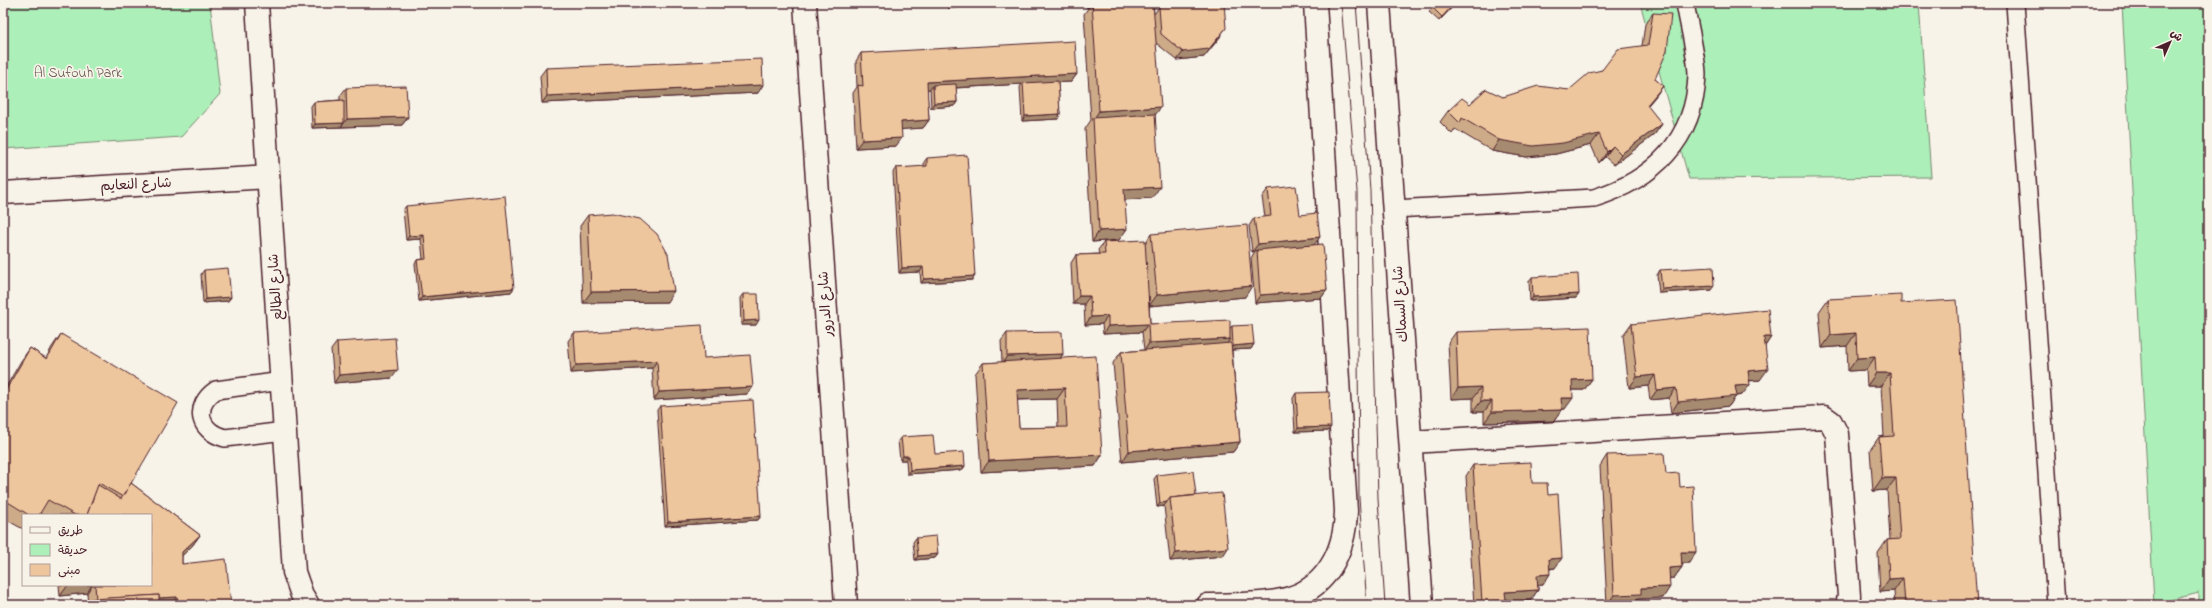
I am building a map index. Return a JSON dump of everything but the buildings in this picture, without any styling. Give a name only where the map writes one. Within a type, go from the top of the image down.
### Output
[{"type":"street","name":"شارع الطالع","points":[[257,3],[294,572],[302,595],[308,605]]},
{"type":"street","name":"شارع الدرور","points":[[805,3],[846,605]]},
{"type":"street","points":[[1208,605],[1281,601],[1300,594],[1317,583],[1331,567],[1341,550],[1346,530],[1314,3]]},
{"type":"street","name":"شارع السماك","points":[[1378,3],[1422,605]]},
{"type":"street","name":"شارع النعايم","points":[[3,193],[268,177]]},
{"type":"street","points":[[1411,442],[1824,417],[1831,422],[1837,434],[1849,596],[1847,605]]},
{"type":"street","name":"شارع الطالع","points":[[289,605],[288,592],[294,572]]},
{"type":"lane","points":[[1394,209],[1594,198],[1618,191],[1640,179],[1659,163],[1675,144],[1687,123],[1694,99],[1697,74],[1685,3]]},
{"type":"lane","points":[[2015,3],[2056,605]]},
{"type":"lane","points":[[282,381],[216,390],[208,395],[203,403],[201,413],[203,422],[208,430],[225,438],[285,431]]},
{"type":"green space","name":"Al Sufouh Park","points":[[3,3],[210,3],[220,94],[181,137],[3,149]]},
{"type":"green space","points":[[1640,3],[1919,3],[1931,177],[1689,179]]},
{"type":"green space","points":[[2122,3],[2209,3],[2209,605],[2199,605],[2199,593],[2154,604]]},
{"type":"tram line","points":[[1341,3],[1357,191],[1359,498],[1367,605]]},
{"type":"tram line","points":[[1356,3],[1370,190],[1378,499],[1385,605]]}]
